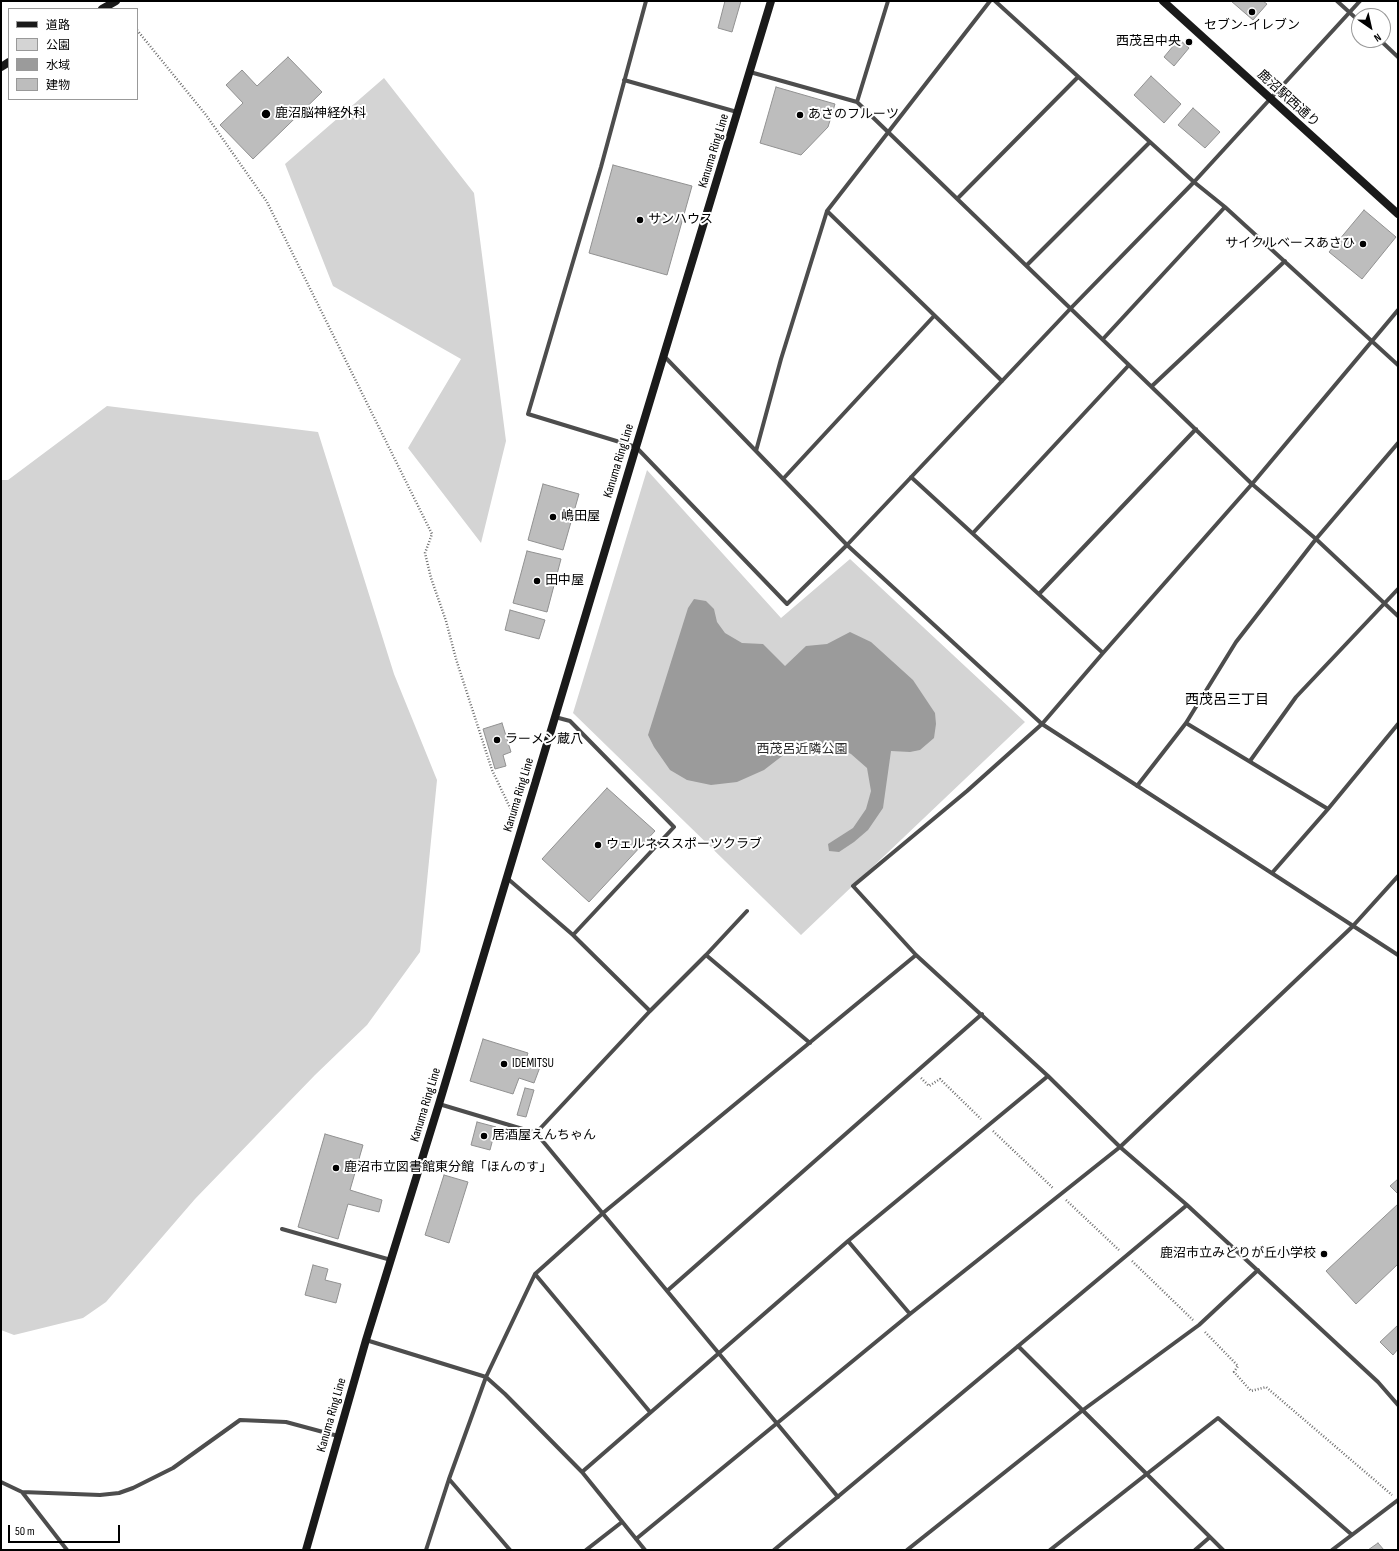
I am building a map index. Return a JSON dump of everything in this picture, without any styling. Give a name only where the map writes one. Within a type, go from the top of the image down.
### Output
[{"type":"main road","points":[[104,8],[116,1]]},
{"type":"main road","name":"Kanuma Ring Line","points":[[306,1550],[366,1340],[439,1104],[663,355],[771,1]]},
{"type":"main road","name":"鹿沼駅西通り","points":[[1163,1],[1398,214]]},
{"type":"street","points":[[646,1],[601,167],[528,414],[636,447],[787,604],[847,545],[1071,308],[1194,182],[1360,1]]},
{"type":"street","points":[[857,102],[888,1]]},
{"type":"street","points":[[756,451],[781,359],[827,211],[890,132],[990,1]]},
{"type":"street","points":[[994,1],[1194,182],[1225,207],[1285,261],[1371,342],[1398,365]]},
{"type":"street","points":[[1337,1],[1350,12]]},
{"type":"street","points":[[1388,48],[1398,57]]},
{"type":"street","points":[[750,72],[857,102],[890,132],[1252,484],[1316,539],[1398,616]]},
{"type":"street","points":[[958,198],[1078,77]]},
{"type":"street","points":[[624,80],[738,112]]},
{"type":"street","points":[[1027,265],[1150,142]]},
{"type":"street","points":[[1102,338],[1225,207]]},
{"type":"street","points":[[827,211],[1002,381]]},
{"type":"street","points":[[1152,386],[1285,261]]},
{"type":"street","points":[[1398,310],[1252,484],[1042,724],[967,791],[853,886],[916,955],[1048,1076],[1120,1147],[1187,1205],[1378,1382],[1398,1405]]},
{"type":"street","points":[[783,479],[934,316]]},
{"type":"street","points":[[663,355],[847,545],[1042,724],[1272,873],[1352,927],[1398,955]]},
{"type":"street","points":[[973,533],[1130,365]]},
{"type":"street","points":[[1039,594],[1196,429]]},
{"type":"street","points":[[1137,786],[1186,723],[1236,642],[1316,539],[1398,443]]},
{"type":"street","points":[[911,477],[1103,653]]},
{"type":"street","points":[[1250,761],[1296,697],[1398,589]]},
{"type":"street","points":[[555,717],[570,721],[674,827],[573,935]]},
{"type":"street","points":[[1186,723],[1328,809]]},
{"type":"street","points":[[1272,873],[1328,809],[1398,724]]},
{"type":"street","points":[[636,1539],[778,1424],[910,1314],[1120,1147],[1352,927],[1398,876]]},
{"type":"street","points":[[507,878],[573,935],[650,1011]]},
{"type":"street","points":[[536,1133],[650,1011],[747,912]]},
{"type":"street","points":[[706,955],[810,1043]]},
{"type":"street","points":[[426,1550],[449,1479],[486,1377],[535,1274],[603,1213],[916,955]]},
{"type":"street","points":[[668,1291],[982,1014]]},
{"type":"street","points":[[582,1472],[848,1241],[989,1127],[1048,1076]]},
{"type":"street","points":[[439,1104],[536,1133],[838,1497]]},
{"type":"street","points":[[774,1550],[1187,1205]]},
{"type":"street","points":[[282,1229],[391,1260]]},
{"type":"street","points":[[848,1241],[910,1314]]},
{"type":"street","points":[[906,1550],[1083,1410],[1200,1325],[1258,1270]]},
{"type":"street","points":[[535,1274],[650,1412]]},
{"type":"street","points":[[366,1340],[486,1377],[505,1394],[582,1472],[645,1550]]},
{"type":"street","points":[[1018,1346],[1223,1550]]},
{"type":"street","points":[[1050,1550],[1218,1418],[1351,1534]]},
{"type":"street","points":[[1,1482],[22,1492],[100,1496],[119,1493],[133,1488],[173,1468],[240,1420],[286,1422],[338,1436]]},
{"type":"street","points":[[449,1479],[510,1550]]},
{"type":"street","points":[[22,1492],[67,1550]]},
{"type":"street","points":[[1332,1550],[1351,1534],[1398,1500]]},
{"type":"street","points":[[586,1550],[622,1522]]},
{"type":"street","points":[[1194,1550],[1210,1537]]},
{"type":"path","points":[[138,31],[206,115],[267,202],[432,534],[425,553],[431,578],[446,621],[456,659],[492,770],[521,831]]},
{"type":"path","points":[[915,1073],[930,1086],[940,1079],[1060,1194]]},
{"type":"path","points":[[1200,1325],[1238,1366],[1234,1372],[1251,1391],[1266,1387],[1398,1500]]},
{"type":"green space","points":[[384,78],[474,193],[506,441],[481,543],[408,448],[461,359],[333,286],[285,164]]},
{"type":"green space","points":[[107,406],[318,432],[394,674],[437,780],[420,952],[367,1025],[315,1075],[195,1199],[106,1302],[83,1318],[14,1335],[1,1330],[1,480],[8,480]]},
{"type":"green space","name":"西茂呂近隣公園","points":[[647,470],[781,618],[850,559],[1025,722],[801,935],[573,713]]},
{"type":"water","points":[[694,599],[706,601],[714,609],[717,622],[725,633],[742,643],[763,644],[785,666],[806,646],[827,644],[850,632],[871,642],[913,680],[935,713],[936,724],[934,738],[920,750],[910,752],[891,751],[883,808],[868,830],[839,852],[829,851],[828,844],[853,828],[866,809],[871,791],[867,768],[851,754],[830,744],[804,745],[786,753],[764,770],[737,782],[711,785],[687,780],[670,770],[654,747],[648,735],[688,608]]},
{"type":"building","points":[[725,1],[741,1],[732,32],[718,28]]},
{"type":"building","name":"セブン-イレブン","points":[[1231,1],[1263,1],[1267,4],[1253,20]]},
{"type":"building","points":[[1179,39],[1189,48],[1174,66],[1164,57]]},
{"type":"building","name":"鹿沼脳神経外科","points":[[288,57],[322,92],[253,159],[220,125],[243,103],[226,85],[242,70],[257,86]]},
{"type":"building","points":[[1151,76],[1181,104],[1164,123],[1134,95]]},
{"type":"building","name":"あさのフルーツ","points":[[776,87],[835,104],[828,127],[801,155],[760,143]]},
{"type":"building","points":[[1193,108],[1220,132],[1205,148],[1178,125]]},
{"type":"building","name":"サンハウス","points":[[613,165],[692,186],[667,275],[589,253]]},
{"type":"building","name":"サイクルベースあさひ","points":[[1364,210],[1396,237],[1362,279],[1329,252]]},
{"type":"building","name":"嶋田屋","points":[[543,484],[579,494],[563,550],[528,540]]},
{"type":"building","name":"田中屋","points":[[527,551],[561,559],[547,612],[513,603]]},
{"type":"building","points":[[510,610],[545,620],[539,639],[505,630]]},
{"type":"building","name":"ラーメン蔵八","points":[[502,723],[511,752],[503,755],[506,766],[495,769],[483,729]]},
{"type":"building","name":"ウェルネススポーツクラブ","points":[[607,788],[655,831],[589,902],[542,859]]},
{"type":"building","name":"IDEMITSU","points":[[483,1039],[528,1053],[525,1062],[540,1067],[534,1083],[519,1078],[513,1094],[470,1081]]},
{"type":"building","points":[[525,1088],[534,1090],[526,1117],[517,1115]]},
{"type":"building","name":"居酒屋えんちゃん","points":[[477,1122],[496,1127],[490,1150],[471,1145]]},
{"type":"building","name":"鹿沼市立図書館東分館「ほんのす」","points":[[325,1134],[363,1145],[350,1190],[382,1200],[379,1212],[348,1204],[338,1239],[298,1227]]},
{"type":"building","points":[[444,1175],[468,1182],[449,1243],[425,1235]]},
{"type":"building","points":[[1398,1179],[1398,1194],[1390,1186]]},
{"type":"building","points":[[1398,1204],[1398,1264],[1356,1304],[1326,1271]]},
{"type":"building","points":[[313,1265],[328,1269],[325,1280],[341,1284],[336,1303],[305,1295]]},
{"type":"building","points":[[1398,1325],[1398,1349],[1393,1355],[1380,1342]]},
{"type":"building","points":[[1378,1543],[1384,1550],[1368,1550]]},
{"type":"place","name":"セブン-イレブン","points":[[1252,12]]},
{"type":"place","name":"西茂呂中央","points":[[1189,42]]},
{"type":"place","name":"鹿沼脳神経外科","points":[[266,114]]},
{"type":"place","name":"あさのフルーツ","points":[[800,115]]},
{"type":"place","name":"サンハウス","points":[[640,220]]},
{"type":"place","name":"サイクルベースあさひ","points":[[1363,244]]},
{"type":"place","name":"嶋田屋","points":[[553,517]]},
{"type":"place","name":"田中屋","points":[[537,581]]},
{"type":"place","name":"ラーメン蔵八","points":[[497,740]]},
{"type":"place","name":"ウェルネススポーツクラブ","points":[[598,845]]},
{"type":"place","name":"IDEMITSU","points":[[504,1064]]},
{"type":"place","name":"居酒屋えんちゃん","points":[[484,1136]]},
{"type":"place","name":"鹿沼市立図書館東分館「ほんのす」","points":[[336,1168]]},
{"type":"place","name":"鹿沼市立みどりが丘小学校","points":[[1324,1254]]},
{"type":"district","name":"西茂呂三丁目","points":[[1227,700]]}]
